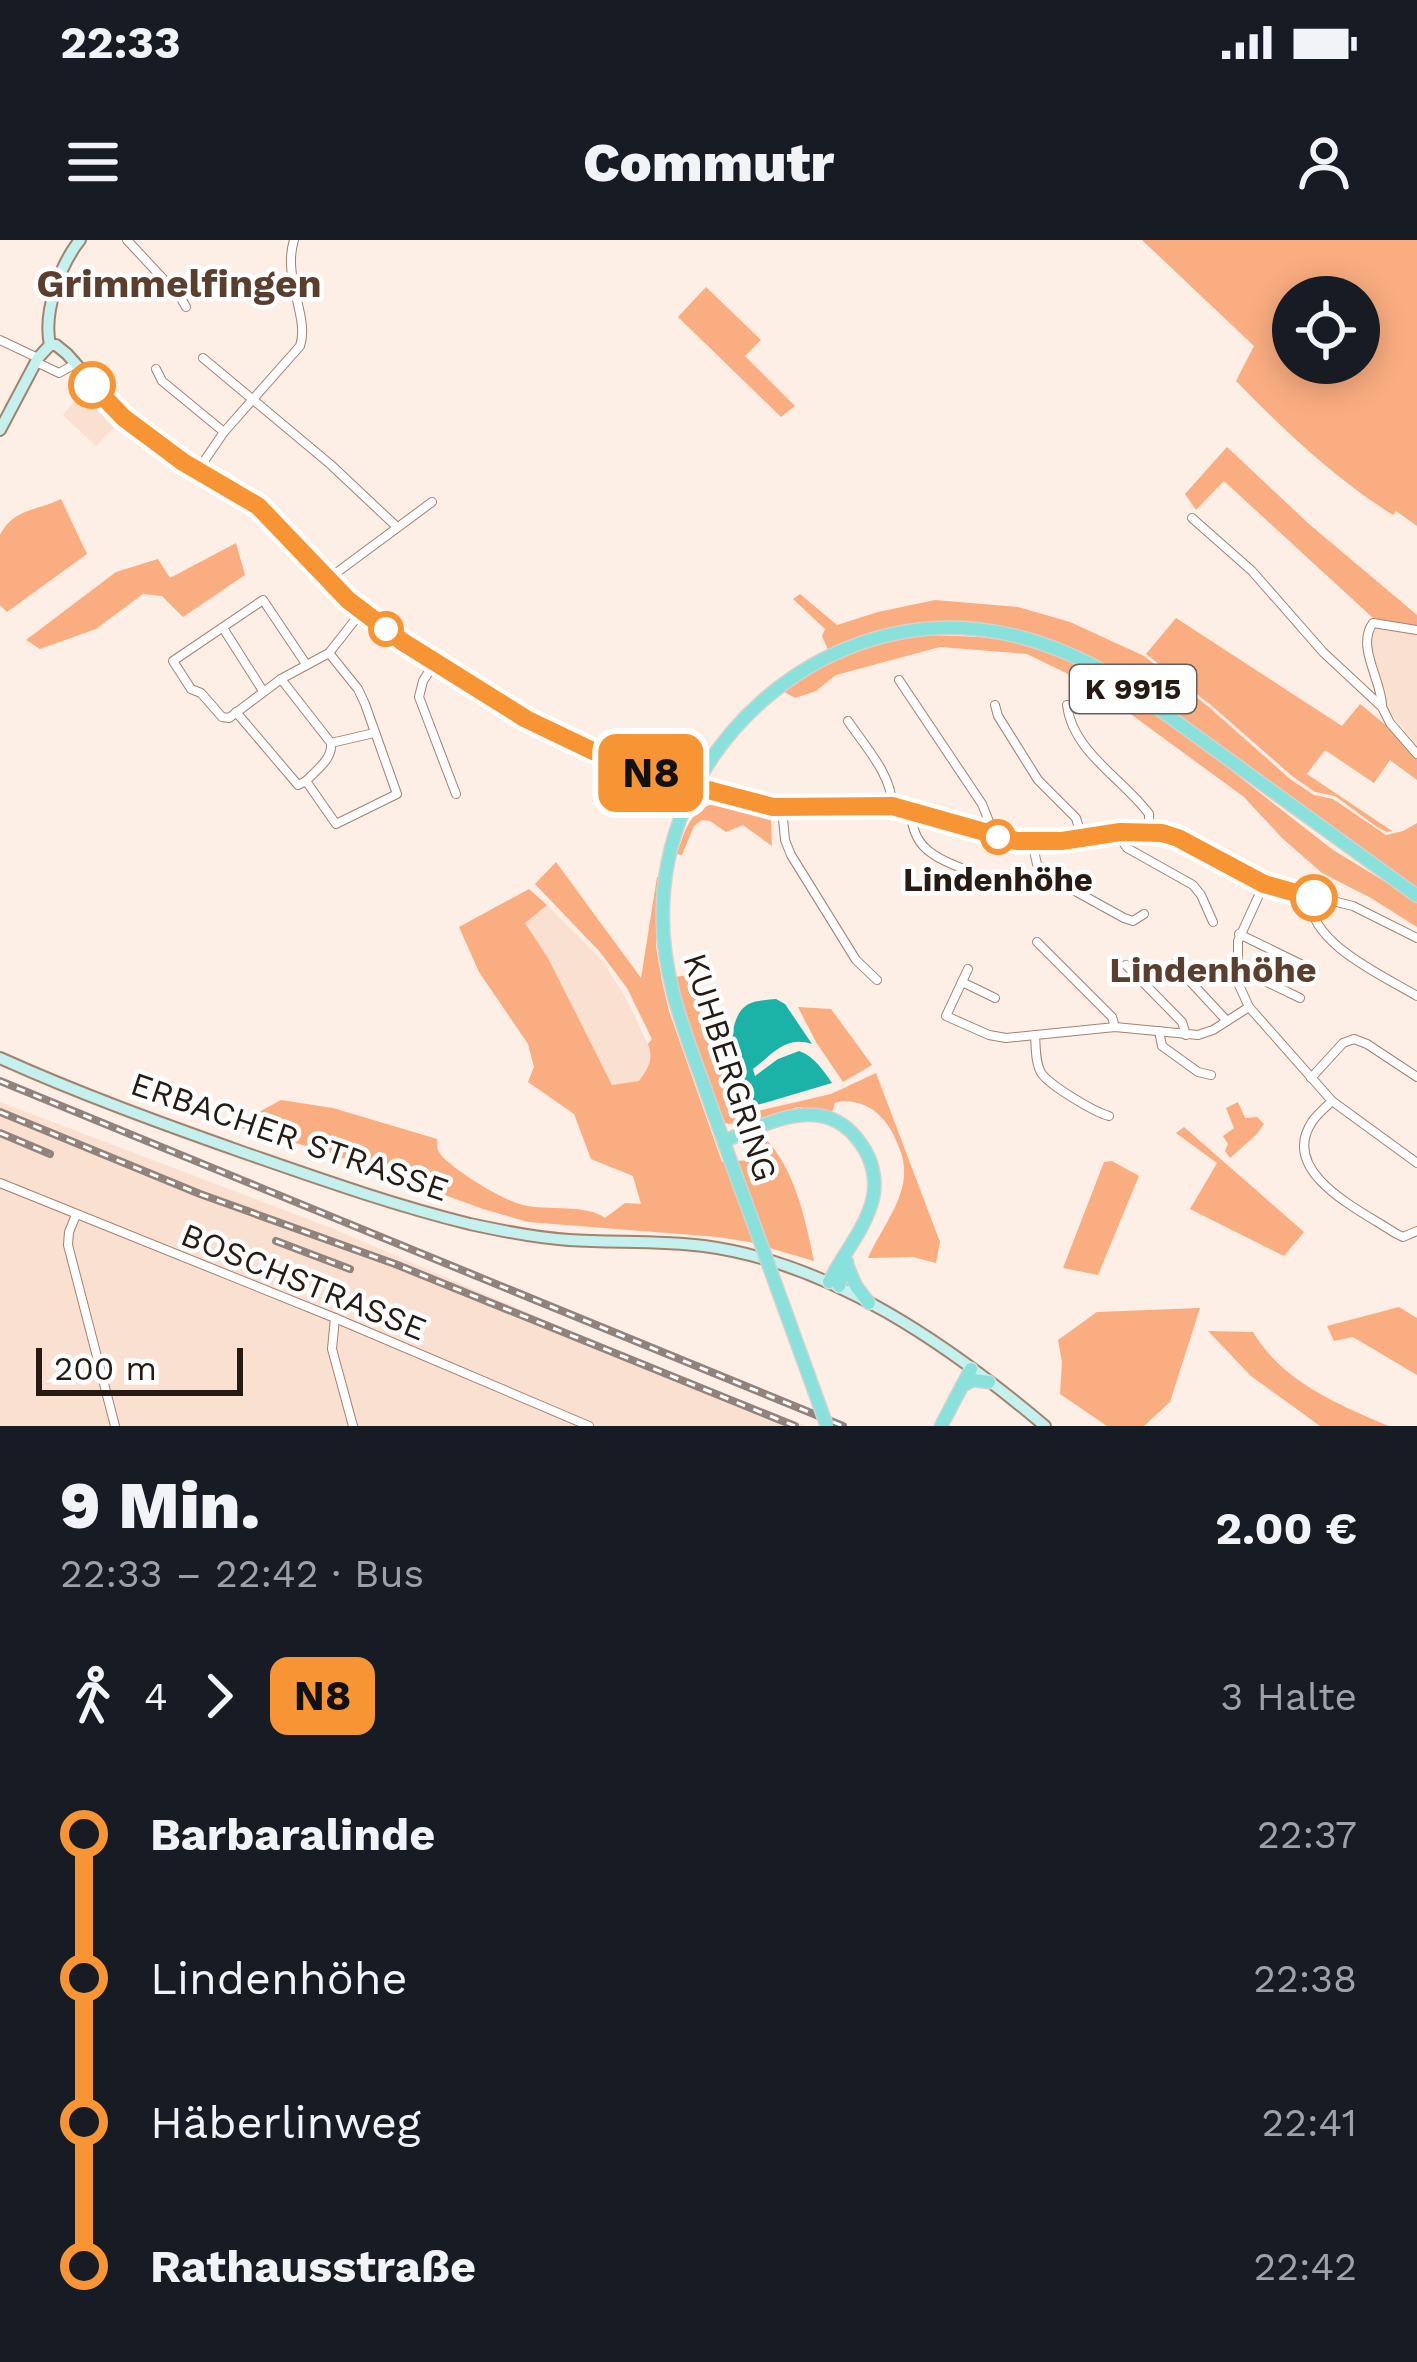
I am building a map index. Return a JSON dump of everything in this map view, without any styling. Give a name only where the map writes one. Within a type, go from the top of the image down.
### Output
[{"type":"main road","points":[[0,430],[50,345],[56,291],[80,240]]},
{"type":"main road","points":[[50,345],[62,349],[124,418],[258,506],[362,611],[435,662],[563,739],[694,786]]},
{"type":"main road","name":"KUHBERGRING","points":[[827,1426],[680,1020],[665,961],[663,902],[679,822],[711,757],[774,690],[854,644],[922,629],[976,629],[1055,647],[1119,680],[1417,896]]},
{"type":"main road","points":[[670,780],[711,757]]},
{"type":"main road","name":"ERBACHER STRASSE","points":[[0,1058],[138,1115],[388,1203],[523,1235],[707,1246],[788,1265],[869,1303],[971,1369],[1045,1426]]},
{"type":"main road","points":[[724,1141],[795,1115],[817,1115],[856,1135],[868,1153],[874,1196],[834,1284]]},
{"type":"main road","points":[[737,1179],[736,1152],[749,1130]]},
{"type":"main road","points":[[848,1249],[847,1264],[869,1303]]},
{"type":"main road","points":[[834,1284],[847,1264]]},
{"type":"main road","points":[[941,1426],[971,1369]]},
{"type":"main road","points":[[961,1387],[973,1380],[988,1382]]},
{"type":"street","points":[[127,240],[186,307]]},
{"type":"street","points":[[198,470],[224,432],[300,348],[304,338],[291,268],[294,240]]},
{"type":"street","points":[[0,340],[59,373],[75,364]]},
{"type":"street","points":[[202,358],[330,464],[397,527]]},
{"type":"street","points":[[156,369],[162,381],[224,432]]},
{"type":"street","points":[[328,579],[432,502]]},
{"type":"street","points":[[1192,518],[1252,571],[1323,652],[1382,707],[1417,754]]},
{"type":"street","points":[[306,664],[263,600],[173,661],[191,689],[229,718],[281,679],[329,652],[362,611]]},
{"type":"street","points":[[1382,707],[1367,632],[1373,623],[1417,630]]},
{"type":"street","points":[[223,628],[263,691]]},
{"type":"street","points":[[305,781],[336,824],[397,794],[358,689],[329,652]]},
{"type":"street","points":[[435,662],[419,697],[456,794]]},
{"type":"street","points":[[236,712],[298,784],[305,781],[328,757],[331,743],[281,679]]},
{"type":"street","points":[[899,680],[982,804],[988,834]]},
{"type":"street","points":[[994,705],[1038,779],[1076,818],[1082,838]]},
{"type":"street","points":[[1067,705],[1068,719],[1091,754],[1149,814],[1149,832]]},
{"type":"street","points":[[848,721],[887,782],[892,806]]},
{"type":"street","points":[[331,743],[374,733]]},
{"type":"street","points":[[694,786],[782,808],[892,806],[1032,842],[1120,832],[1178,838],[1264,884],[1353,905],[1417,938]]},
{"type":"street","points":[[679,822],[697,804],[721,794]]},
{"type":"street","points":[[782,808],[791,855],[856,960],[877,980]]},
{"type":"street","points":[[911,811],[917,839],[925,850],[966,870]]},
{"type":"street","points":[[1120,832],[1127,848],[1192,885],[1213,922]]},
{"type":"street","points":[[1032,842],[1041,870],[1060,884],[1124,918],[1133,920],[1144,914]]},
{"type":"street","points":[[1264,884],[1239,934],[1238,983],[1249,1006],[1332,1100],[1417,1163]]},
{"type":"street","points":[[1311,897],[1316,922],[1336,945],[1417,996]]},
{"type":"street","points":[[1239,934],[1316,971]]},
{"type":"street","points":[[1037,942],[1051,950],[1115,1027]]},
{"type":"street","points":[[1126,965],[1182,1022],[1186,1035]]},
{"type":"street","points":[[1179,965],[1227,1021]]},
{"type":"street","points":[[1236,967],[1300,998]]},
{"type":"street","points":[[968,969],[946,1016],[1006,1038],[1115,1027],[1207,1033],[1249,1006]]},
{"type":"street","points":[[962,982],[994,998]]},
{"type":"street","points":[[1160,1031],[1162,1046],[1198,1072],[1211,1075]]},
{"type":"street","points":[[1035,1036],[1041,1072],[1096,1113],[1108,1116]]},
{"type":"street","points":[[1311,1078],[1343,1043],[1354,1039],[1417,1077]]},
{"type":"street","points":[[1332,1100],[1307,1133],[1306,1159],[1318,1180],[1395,1233],[1403,1237],[1417,1232]]},
{"type":"street","name":"BOSCHSTRASSE","points":[[0,1184],[589,1426]]},
{"type":"street","points":[[76,1215],[68,1245],[115,1426]]},
{"type":"street","points":[[335,1318],[332,1349],[353,1426]]},
{"type":"shaded area","points":[[1142,240],[1417,240],[1417,526],[1371,501],[1330,470],[1236,381],[1254,346]]},
{"type":"shaded area","points":[[706,287],[761,340],[745,356],[795,406],[781,417],[678,317]]},
{"type":"shaded area","points":[[86,387],[120,421],[96,446],[63,415]]},
{"type":"shaded area","points":[[1227,447],[1417,615],[1417,627],[1373,618],[1224,481],[1196,510],[1185,494]]},
{"type":"shaded area","points":[[61,499],[87,554],[7,612],[0,605],[0,535],[19,515]]},
{"type":"shaded area","points":[[236,543],[245,575],[183,617],[162,596],[143,594],[96,629],[40,649],[26,640],[116,572],[158,559],[170,578]]},
{"type":"shaded area","points":[[800,594],[837,625],[935,600],[1018,607],[1070,622],[1144,656],[1314,795],[1333,799],[1386,835],[1417,823],[1417,890],[1071,649],[1009,629],[950,623],[890,630],[828,650],[822,636],[825,629],[793,599]]},
{"type":"shaded area","points":[[1176,618],[1342,726],[1360,704],[1387,726],[1417,759],[1417,780],[1390,760],[1374,783],[1325,750],[1307,774],[1392,831],[1377,827],[1335,796],[1315,792],[1292,776],[1146,654]]},
{"type":"shaded area","points":[[1374,626],[1417,633],[1417,745],[1385,707],[1370,645]]},
{"type":"shaded area","points":[[919,635],[1024,643],[1101,676],[1144,702],[1333,850],[1417,901],[1417,927],[1322,873],[1244,797],[1091,685],[1027,654],[940,647],[836,675],[816,691],[795,698],[783,691],[860,649]]},
{"type":"shaded area","points":[[715,803],[771,817],[772,846],[743,825],[726,832],[702,820],[694,826],[682,855],[677,854],[694,817]]},
{"type":"shaded area","points":[[556,862],[641,978],[657,877],[661,878],[656,947],[662,981],[722,1162],[750,1160],[764,1137],[791,1179],[814,1261],[718,1237],[528,1222],[321,1150],[233,1126],[281,1100],[333,1108],[437,1139],[440,1153],[457,1169],[523,1205],[588,1211],[605,1218],[625,1203],[641,1204],[633,1176],[591,1159],[574,1114],[528,1082],[534,1067],[528,1044],[479,972],[459,927],[529,889],[547,905],[525,923],[548,958],[612,1085],[639,1081],[649,1064],[652,1039],[627,988],[600,952],[535,884]]},
{"type":"shaded area","points":[[547,905],[603,961],[627,1000],[652,1053],[639,1081],[612,1085],[548,958],[524,922]]},
{"type":"shaded area","points":[[688,975],[729,1088],[749,1113],[831,1094],[876,1073],[940,1242],[936,1263],[913,1257],[868,1258],[896,1204],[904,1176],[894,1136],[874,1110],[840,1102],[832,1112],[798,1107],[738,1125],[725,1123],[690,1035],[675,977]]},
{"type":"shaded area","points":[[798,1007],[831,1009],[872,1065],[843,1082]]},
{"type":"shaded area","points":[[0,1102],[329,1227],[617,1351],[807,1426],[0,1426]]},
{"type":"shaded area","points":[[1238,1102],[1245,1118],[1257,1117],[1264,1124],[1230,1158],[1223,1136],[1234,1128],[1226,1108]]},
{"type":"shaded area","points":[[1184,1127],[1304,1232],[1284,1256],[1190,1209],[1217,1163],[1176,1133]]},
{"type":"shaded area","points":[[1112,1161],[1139,1176],[1098,1275],[1063,1268],[1104,1162]]},
{"type":"shaded area","points":[[1399,1307],[1417,1318],[1417,1375],[1353,1337],[1334,1341],[1327,1326]]},
{"type":"shaded area","points":[[1200,1308],[1170,1402],[1144,1426],[1107,1426],[1060,1394],[1058,1340],[1097,1312]]},
{"type":"shaded area","points":[[1208,1331],[1253,1332],[1296,1378],[1389,1426],[1320,1426],[1251,1376]]},
{"type":"water","points":[[776,999],[785,1004],[812,1044],[794,1042],[780,1048],[753,1069],[755,1076],[799,1051],[814,1060],[832,1083],[748,1106],[737,1085],[745,1081],[742,1072],[733,1071],[734,1026],[747,1005]]},
{"type":"railway","points":[[0,1081],[843,1426]]},
{"type":"railway","points":[[0,1112],[200,1194],[395,1264],[795,1426]]},
{"type":"railway","points":[[0,1133],[50,1154]]},
{"type":"railway","points":[[276,1241],[350,1269]]},
{"type":"bus line","name":"N8","points":[[92,385],[124,418],[183,462],[258,506],[348,600],[403,642],[575,745],[670,780],[773,807],[892,806],[1017,841],[1162,833],[1264,884],[1314,898]]},
{"type":"place","name":"Lindenhöhe","points":[[998,837]]},
{"type":"district","name":"Grimmelfingen","points":[[179,283]]},
{"type":"district","name":"Lindenhöhe","points":[[1213,969]]}]
